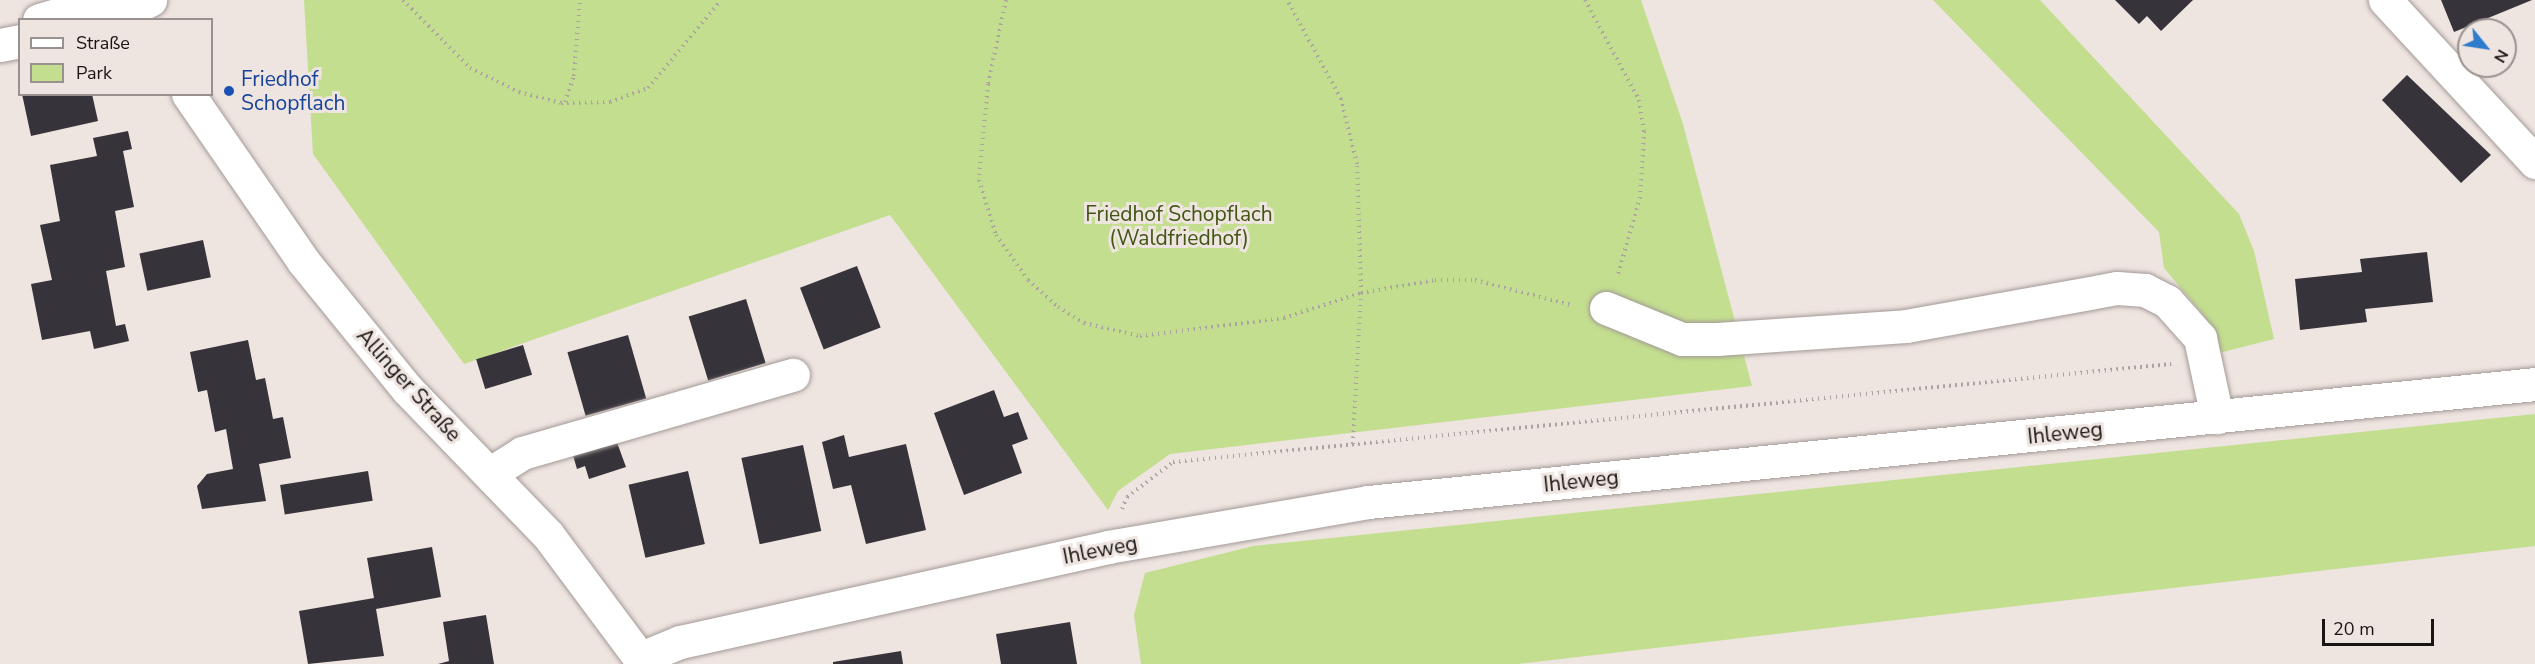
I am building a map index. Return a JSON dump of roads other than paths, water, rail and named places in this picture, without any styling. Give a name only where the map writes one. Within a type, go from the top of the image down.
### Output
[{"type":"street","points":[[2385,0],[2535,162]]},
{"type":"street","points":[[54,18],[130,8]]},
{"type":"street","points":[[0,27],[18,23]]},
{"type":"street","points":[[0,45],[18,41]]},
{"type":"street","name":"Allinger Straße","points":[[189,96],[303,261],[407,389],[492,472],[583,578],[642,661]]},
{"type":"street","points":[[1606,308],[1682,339],[1717,339],[1906,326],[2117,288],[2145,290],[2186,318],[2208,361],[2217,417]]},
{"type":"street","points":[[492,472],[522,453],[793,375]]},
{"type":"street","name":"Ihleweg","points":[[642,661],[680,642],[1108,547],[1368,502],[2535,384]]},
{"type":"place","name":"Friedhof Schopflach","points":[[229,91]]},
{"type":"park label","name":"Friedhof Schopflach (Waldfriedhof)","points":[[1179,226]]}]
